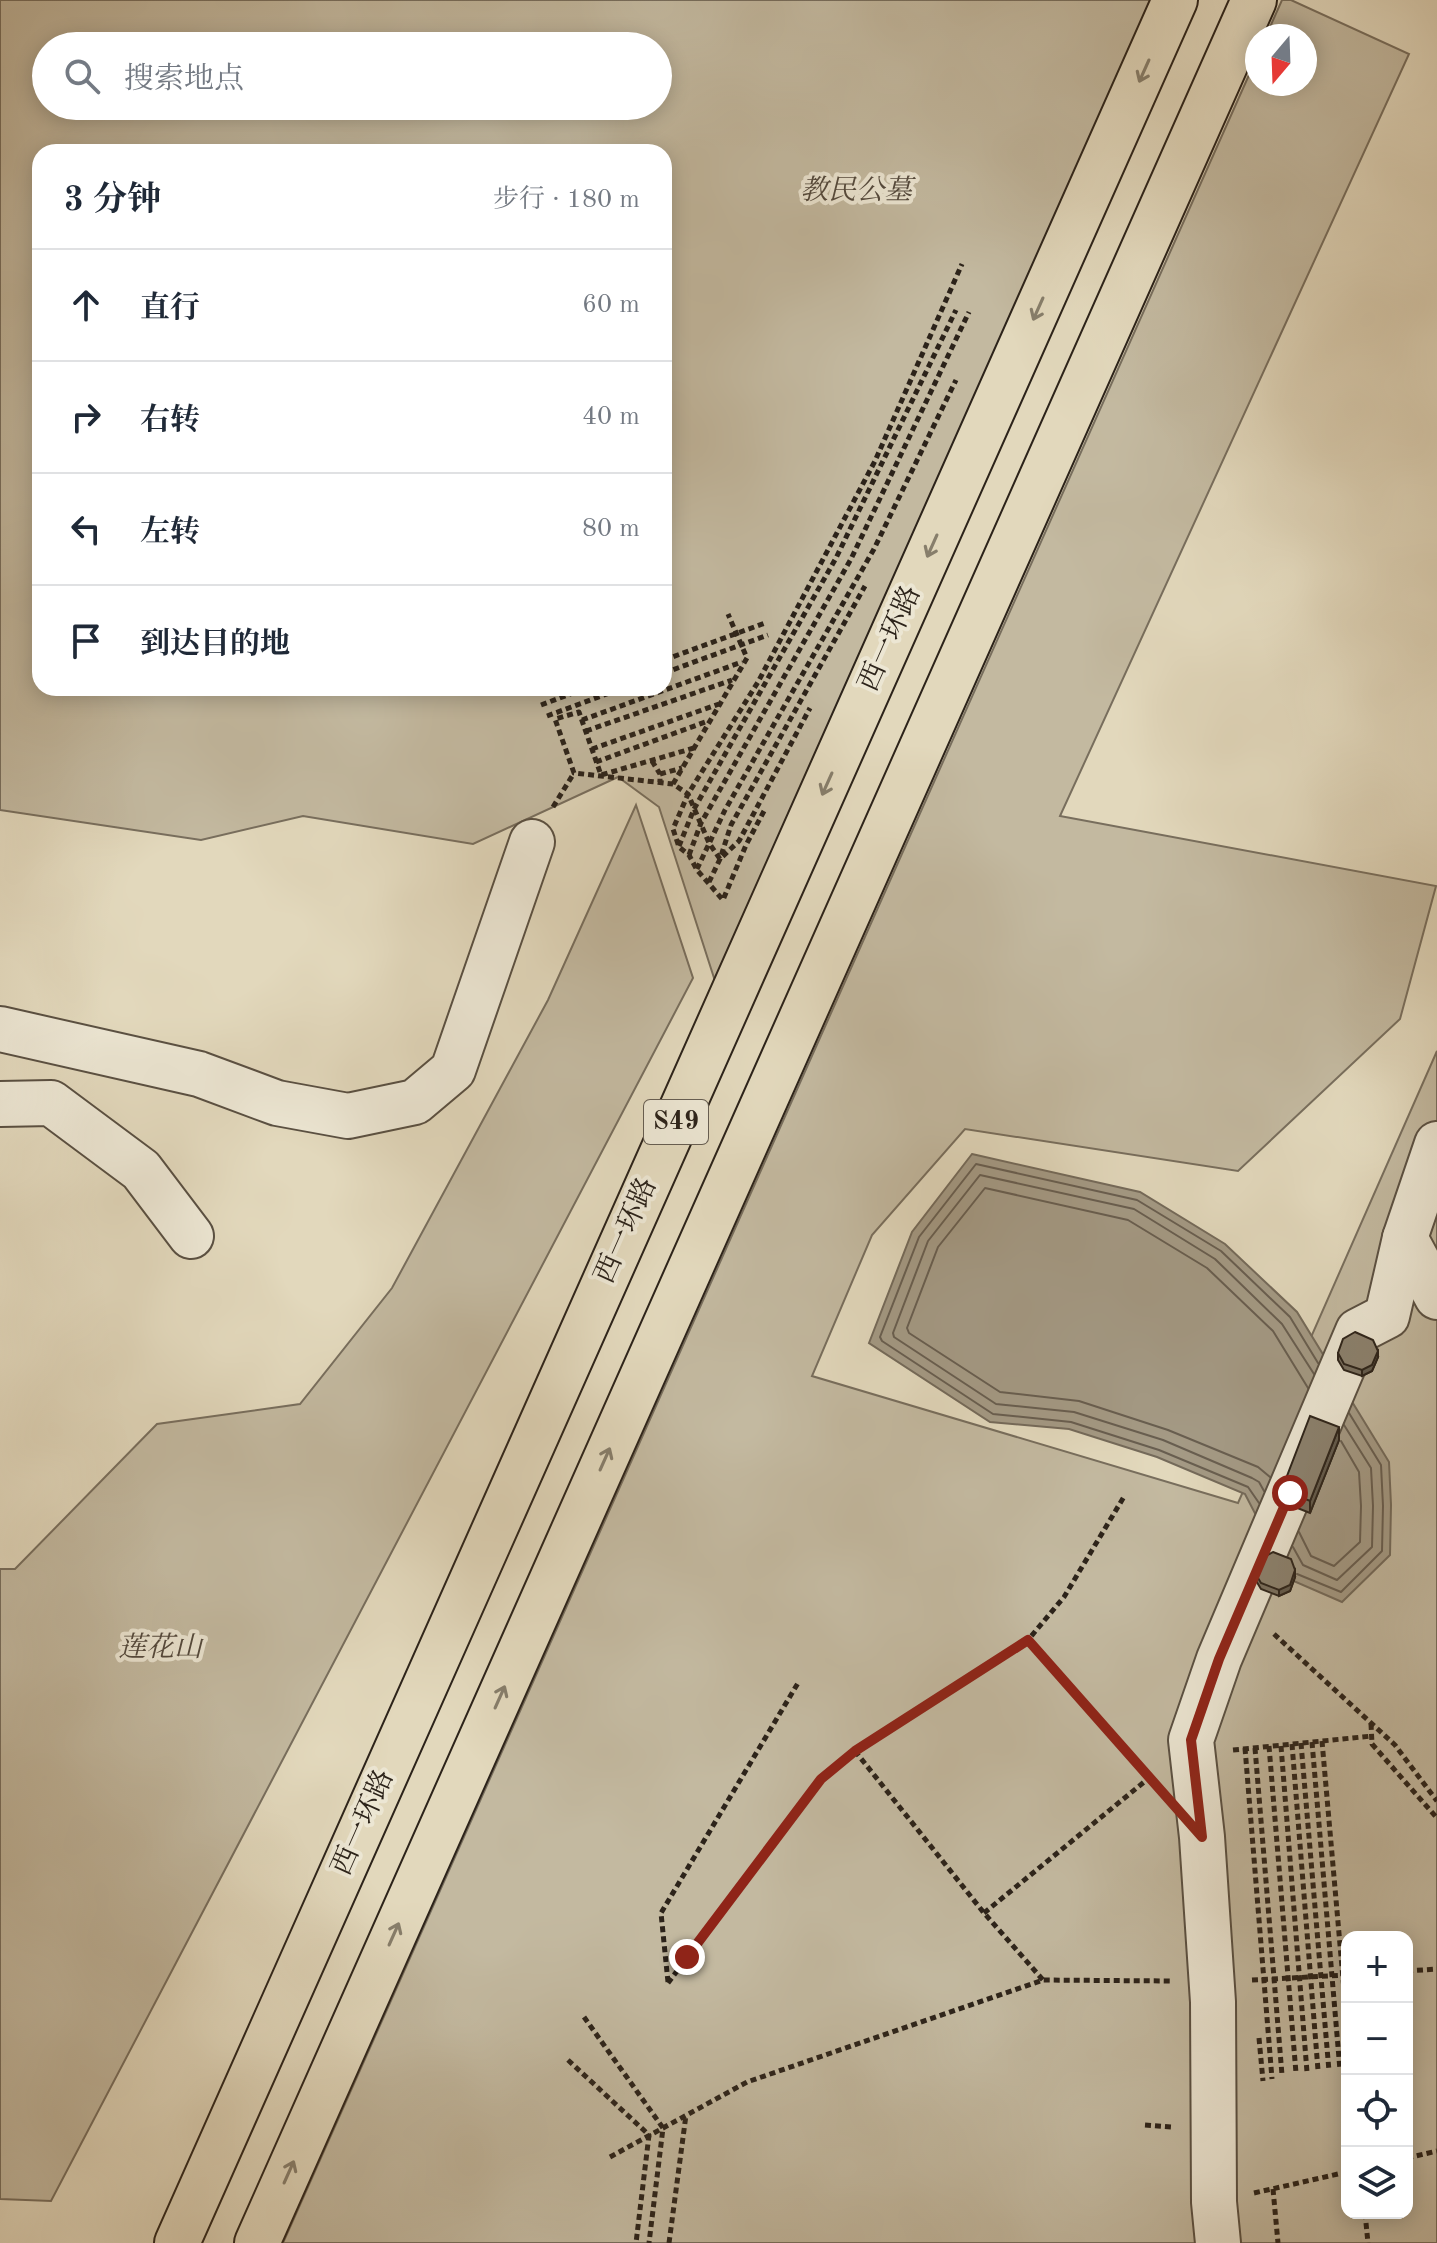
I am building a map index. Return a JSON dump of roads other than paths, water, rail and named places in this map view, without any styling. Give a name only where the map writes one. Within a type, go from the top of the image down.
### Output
[{"type":"highway","name":"西一环路","points":[[177,2243],[1175,0]]},
{"type":"highway","name":"S49","points":[[257,2243],[1254,0]]},
{"type":"street","points":[[0,1029],[199,1074],[277,1103],[348,1116],[415,1102],[453,1070],[532,842]]},
{"type":"street","points":[[0,1104],[51,1103],[141,1170],[191,1236]]},
{"type":"street","points":[[1216,2223],[1212,1982],[1202,1837],[1191,1740],[1219,1659],[1358,1331],[1387,1316],[1405,1238],[1437,1144]]},
{"type":"street","points":[[1405,1238],[1437,1297]]},
{"type":"water","points":[[972,1154],[1140,1192],[1225,1244],[1297,1312],[1389,1462],[1390,1555],[1342,1602],[1289,1579],[1245,1494],[1157,1457],[1069,1429],[990,1422],[869,1343],[912,1232]]},
{"type":"park label","name":"教民公墓","points":[[856,192]]},
{"type":"park label","name":"莲花山","points":[[160,1649]]}]
